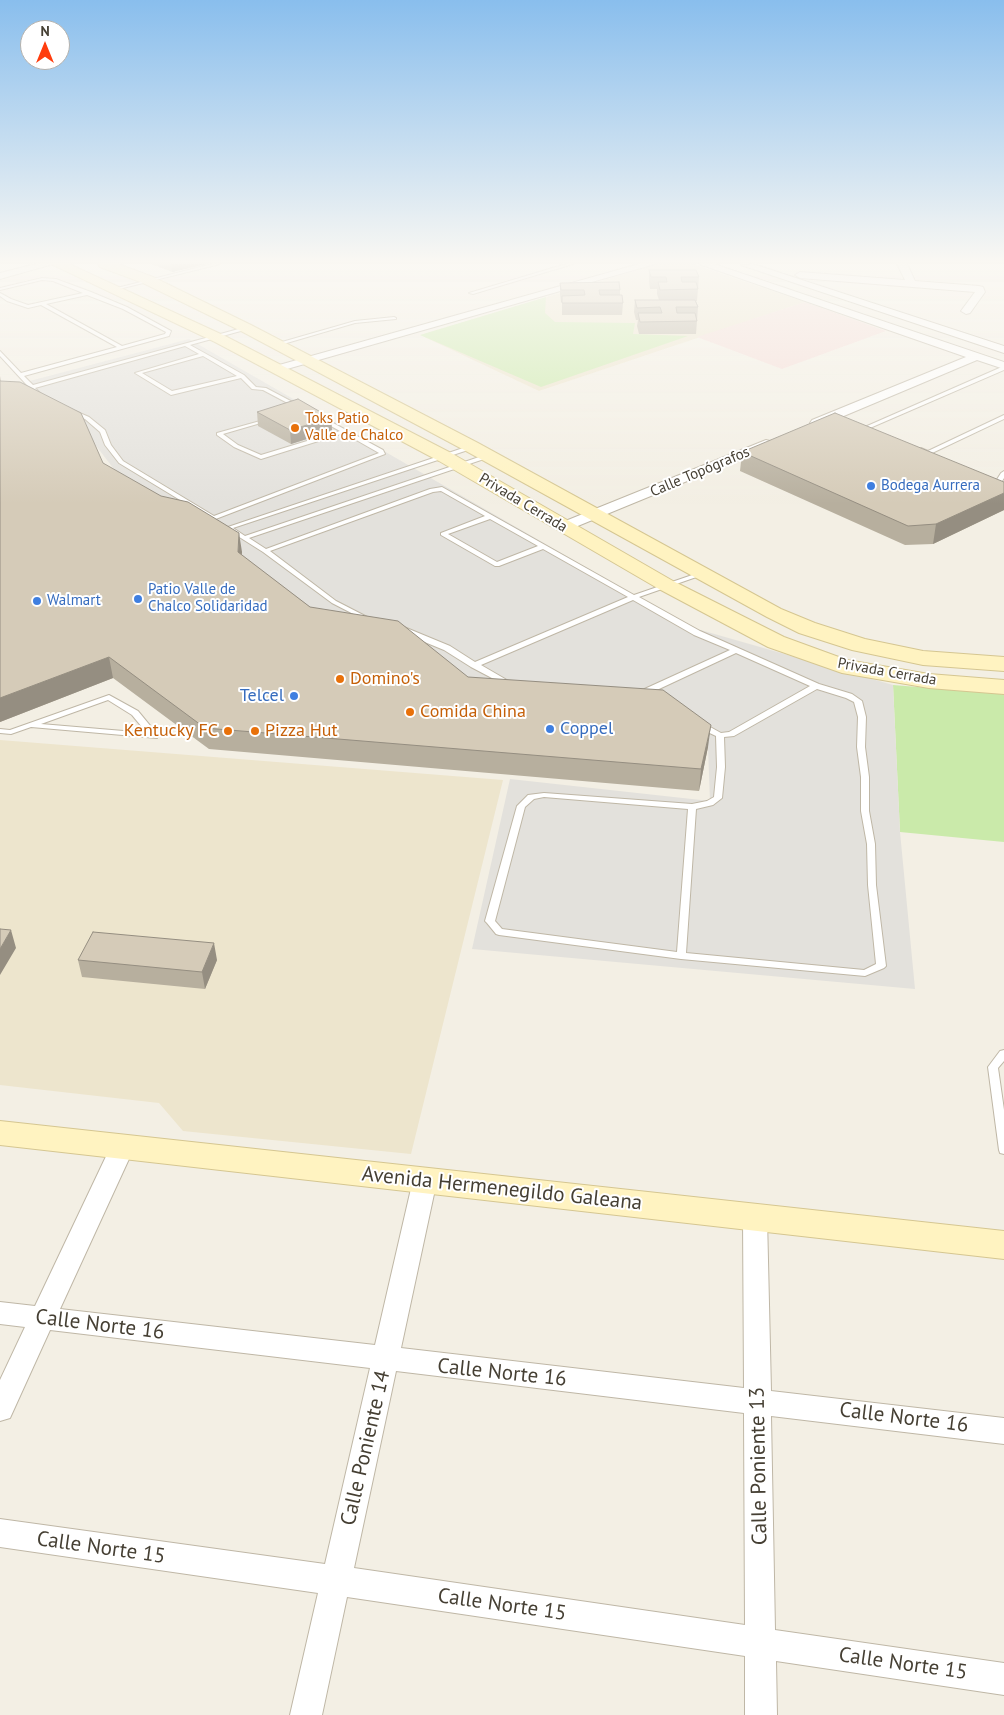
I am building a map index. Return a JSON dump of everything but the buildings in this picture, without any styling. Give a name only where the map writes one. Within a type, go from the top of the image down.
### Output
[{"type":"street","name":"Privada Cerrada","points":[[229,344],[458,464],[563,527],[666,585],[776,642],[842,666],[929,681],[1004,687]]},
{"type":"street","name":"Privada Cerrada","points":[[278,344],[472,446],[782,617],[807,628],[860,645],[923,658],[1004,664]]},
{"type":"street","points":[[304,358],[350,344]]},
{"type":"street","points":[[272,367],[357,344]]},
{"type":"street","points":[[937,344],[1004,367]]},
{"type":"street","points":[[986,344],[1004,350]]},
{"type":"street","points":[[803,429],[975,357]]},
{"type":"street","name":"Calle Topógrafos","points":[[563,527],[776,440]]},
{"type":"street","name":"Avenida Hermenegildo Galeana","points":[[0,1134],[1004,1245]]},
{"type":"street","points":[[0,1409],[122,1148]]},
{"type":"street","name":"Calle Poniente 14","points":[[306,1715],[425,1180]]},
{"type":"street","name":"Calle Poniente 13","points":[[755,1218],[759,1401],[761,1715]]},
{"type":"street","name":"Calle Norte 16","points":[[0,1313],[386,1360],[759,1401],[1004,1431]]},
{"type":"street","name":"Calle Norte 15","points":[[0,1534],[336,1580],[1004,1679]]},
{"type":"lane","points":[[115,344],[138,357]]},
{"type":"lane","points":[[20,375],[135,344]]},
{"type":"lane","points":[[31,387],[189,344]]},
{"type":"lane","points":[[186,345],[242,376],[254,388],[264,389],[304,409],[294,412]]},
{"type":"lane","points":[[0,353],[43,398]]},
{"type":"lane","points":[[202,355],[138,373],[152,384],[171,393],[242,376]]},
{"type":"lane","points":[[869,433],[860,430],[992,374],[1004,367]]},
{"type":"lane","points":[[992,374],[1004,378]]},
{"type":"lane","points":[[64,408],[87,418],[102,431],[108,445],[122,462],[265,551],[334,602],[375,622]]},
{"type":"lane","points":[[213,518],[382,454],[382,452],[312,414]]},
{"type":"lane","points":[[912,448],[928,453],[1004,417]]},
{"type":"lane","points":[[275,418],[219,434],[261,457],[345,431]]},
{"type":"lane","points":[[228,528],[472,446]]},
{"type":"lane","points":[[244,538],[458,464],[488,456]]},
{"type":"lane","points":[[993,491],[1004,473]]},
{"type":"lane","points":[[265,551],[432,490],[442,489],[632,598],[734,651],[816,686],[849,696],[858,701],[862,717],[861,747],[865,777],[865,811],[871,844],[872,885],[881,966],[865,973],[682,956],[499,932],[490,921],[521,806],[531,797],[544,795],[692,808],[710,803],[718,798],[721,767],[720,735]]},
{"type":"lane","points":[[488,517],[443,534],[497,565],[542,546]]},
{"type":"lane","points":[[474,665],[632,598],[703,573]]},
{"type":"lane","points":[[392,626],[447,648],[510,685],[520,686]]},
{"type":"lane","points":[[651,701],[634,698],[734,651]]},
{"type":"lane","points":[[691,720],[720,735],[731,734],[816,686]]},
{"type":"lane","points":[[0,731],[11,732],[30,725],[109,697],[136,713],[154,736],[30,725]]},
{"type":"lane","points":[[682,956],[692,808]]},
{"type":"lane","points":[[1004,1054],[993,1067],[1004,1150]]},
{"type":"shaded area","points":[[170,344],[198,344],[690,627],[893,685],[900,832],[915,989],[472,949],[510,779],[710,801],[708,747],[468,698],[312,627],[123,481],[84,430],[3,388]]},
{"type":"shaded area","points":[[439,344],[679,344],[539,391]]},
{"type":"shaded area","points":[[716,344],[850,344],[782,369]]},
{"type":"shaded area","points":[[0,740],[503,780],[411,1154],[183,1131],[159,1103],[0,1085]]},
{"type":"green space","points":[[441,344],[665,344],[541,387]]},
{"type":"green space","points":[[893,685],[1004,694],[1004,842],[900,832]]},
{"type":"place","name":"Toks Patio Valle de Chalco","points":[[295,428]]},
{"type":"place","name":"Bodega Aurrera","points":[[871,486]]},
{"type":"place","name":"Patio Valle de Chalco Solidaridad","points":[[138,599]]},
{"type":"place","name":"Walmart","points":[[37,601]]},
{"type":"place","name":"Domino's","points":[[340,679]]},
{"type":"place","name":"Telcel","points":[[294,696]]},
{"type":"place","name":"Comida China","points":[[410,712]]},
{"type":"place","name":"Coppel","points":[[550,729]]},
{"type":"place","name":"Kentucky FC","points":[[228,731]]},
{"type":"place","name":"Pizza Hut","points":[[255,731]]}]
